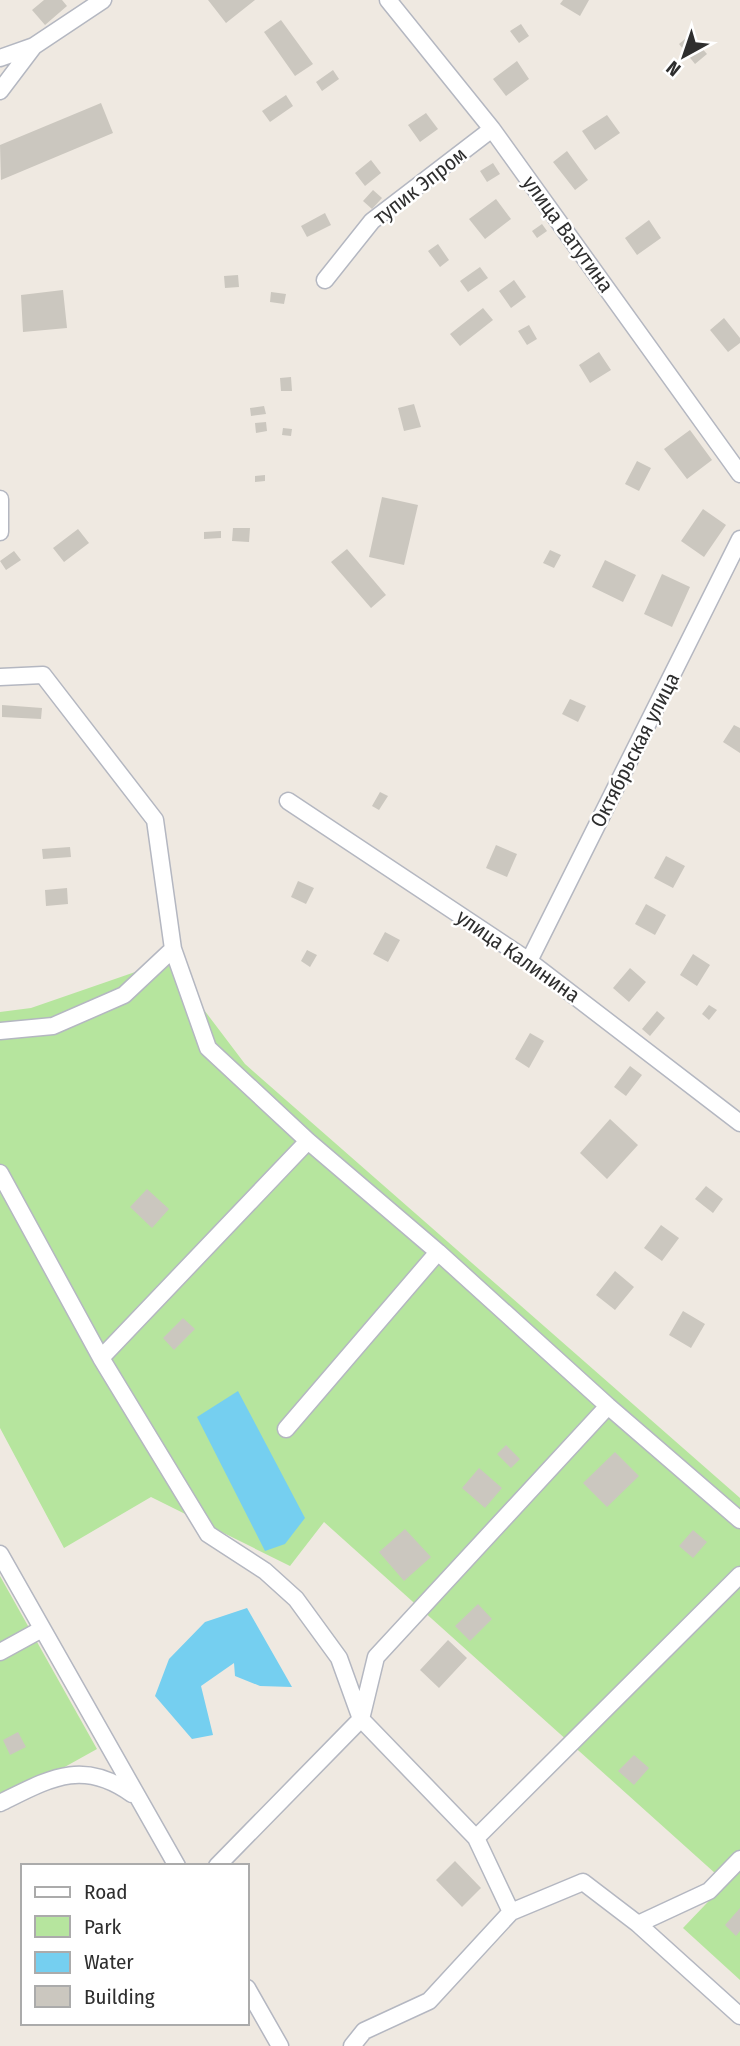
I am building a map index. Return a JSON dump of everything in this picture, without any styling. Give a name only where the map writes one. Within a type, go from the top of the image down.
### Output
[{"type":"street","points":[[0,58],[34,46],[103,0]]},
{"type":"street","name":"улица Ватутина","points":[[388,0],[492,129],[740,474]]},
{"type":"street","points":[[0,91],[34,46]]},
{"type":"street","name":"тупик Эпром","points":[[325,280],[372,221],[492,129]]},
{"type":"street","points":[[0,499],[0,532]]},
{"type":"street","name":"Октябрьская улица","points":[[529,961],[740,539]]},
{"type":"street","points":[[0,677],[43,674],[155,820],[173,949],[208,1048],[308,1141],[438,1252],[608,1406],[740,1520]]},
{"type":"street","name":"улица Калинина","points":[[288,801],[529,961],[740,1123]]},
{"type":"street","points":[[0,1031],[53,1026],[124,995],[173,949]]},
{"type":"street","points":[[101,1358],[308,1141]]},
{"type":"street","points":[[0,1173],[101,1358],[208,1534],[265,1572],[296,1600],[339,1658],[361,1719],[476,1838],[510,1912]]},
{"type":"street","points":[[286,1429],[438,1252]]},
{"type":"street","points":[[219,1864],[361,1719],[376,1657],[608,1406]]},
{"type":"street","points":[[0,1554],[176,1864]]},
{"type":"street","points":[[476,1838],[740,1575]]},
{"type":"street","points":[[0,1652],[42,1629]]},
{"type":"street","points":[[0,1803],[42,1783],[80,1773],[111,1779],[137,1797]]},
{"type":"street","points":[[638,1924],[709,1891],[740,1859]]},
{"type":"street","points":[[352,2046],[363,2031],[429,2001],[510,1912],[583,1882],[638,1924],[740,2016]]},
{"type":"street","points":[[248,1990],[280,2046]]},
{"type":"green space","points":[[167,961],[245,1064],[740,1498],[740,1980],[683,1928],[726,1883],[324,1522],[290,1566],[151,1497],[64,1548],[0,1428],[0,1012],[31,1008]]},
{"type":"green space","points":[[0,1576],[97,1749],[0,1803]]},
{"type":"water","points":[[238,1391],[305,1518],[285,1544],[265,1551],[197,1417]]},
{"type":"water","points":[[247,1608],[292,1687],[260,1686],[235,1676],[234,1663],[201,1686],[213,1735],[192,1739],[155,1696],[169,1659],[205,1622]]},
{"type":"building","points":[[44,0],[62,0],[67,6],[45,25],[32,10]]},
{"type":"building","points":[[208,0],[255,0],[226,23]]},
{"type":"building","points":[[563,0],[589,0],[580,16],[560,4]]},
{"type":"building","points":[[281,20],[313,64],[295,76],[264,32]]},
{"type":"building","points":[[521,24],[529,36],[519,43],[510,31]]},
{"type":"building","points":[[690,35],[707,54],[695,64],[679,44]]},
{"type":"building","points":[[517,61],[529,79],[506,96],[493,79]]},
{"type":"building","points":[[333,70],[339,79],[322,91],[316,82]]},
{"type":"building","points":[[286,95],[293,106],[270,122],[262,111]]},
{"type":"building","points":[[101,103],[113,133],[1,180],[0,145]]},
{"type":"building","points":[[426,113],[438,129],[420,142],[408,125]]},
{"type":"building","points":[[607,115],[620,133],[595,150],[582,131]]},
{"type":"building","points":[[567,151],[588,180],[575,190],[553,162]]},
{"type":"building","points":[[371,160],[381,173],[365,186],[355,173]]},
{"type":"building","points":[[493,163],[500,174],[487,182],[480,171]]},
{"type":"building","points":[[373,190],[382,198],[372,209],[363,201]]},
{"type":"building","points":[[496,199],[511,219],[485,239],[469,219]]},
{"type":"building","points":[[325,213],[331,225],[307,237],[301,226]]},
{"type":"building","points":[[649,220],[661,238],[637,255],[625,238]]},
{"type":"building","points":[[542,224],[547,231],[537,238],[532,231]]},
{"type":"building","points":[[438,244],[449,260],[440,267],[428,251]]},
{"type":"building","points":[[480,267],[488,278],[468,292],[460,281]]},
{"type":"building","points":[[238,275],[239,287],[225,288],[224,276]]},
{"type":"building","points":[[514,280],[526,297],[511,308],[499,291]]},
{"type":"building","points":[[63,290],[67,328],[23,332],[21,295]]},
{"type":"building","points":[[271,292],[286,294],[284,304],[270,302]]},
{"type":"building","points":[[483,308],[493,320],[460,346],[450,334]]},
{"type":"building","points":[[724,318],[740,338],[740,343],[728,352],[710,330]]},
{"type":"building","points":[[529,325],[537,339],[527,345],[518,331]]},
{"type":"building","points":[[599,352],[611,370],[590,383],[579,365]]},
{"type":"building","points":[[291,377],[292,391],[281,391],[280,378]]},
{"type":"building","points":[[414,404],[421,427],[404,431],[398,408]]},
{"type":"building","points":[[264,406],[266,414],[251,416],[250,408]]},
{"type":"building","points":[[266,422],[267,431],[256,433],[255,423]]},
{"type":"building","points":[[283,428],[292,429],[291,436],[282,435]]},
{"type":"building","points":[[690,430],[712,460],[687,479],[664,449]]},
{"type":"building","points":[[637,461],[651,468],[639,491],[625,484]]},
{"type":"building","points":[[265,475],[265,481],[255,482],[255,476]]},
{"type":"building","points":[[382,497],[418,505],[404,565],[369,557]]},
{"type":"building","points":[[703,509],[726,525],[704,557],[681,541]]},
{"type":"building","points":[[233,528],[250,528],[249,542],[232,541]]},
{"type":"building","points":[[78,529],[89,543],[64,562],[53,548]]},
{"type":"building","points":[[221,531],[221,538],[204,539],[204,532]]},
{"type":"building","points":[[347,549],[386,595],[371,608],[331,562]]},
{"type":"building","points":[[550,550],[561,555],[554,568],[543,563]]},
{"type":"building","points":[[14,551],[21,560],[6,570],[0,561]]},
{"type":"building","points":[[605,560],[636,575],[623,602],[592,587]]},
{"type":"building","points":[[662,574],[690,587],[672,627],[644,614]]},
{"type":"building","points":[[570,699],[586,706],[578,722],[562,714]]},
{"type":"building","points":[[2,705],[42,708],[41,719],[2,717]]},
{"type":"building","points":[[734,725],[740,728],[740,753],[723,742]]},
{"type":"building","points":[[380,792],[388,796],[379,810],[372,806]]},
{"type":"building","points":[[496,845],[517,854],[507,877],[486,868]]},
{"type":"building","points":[[70,847],[71,857],[43,859],[42,849]]},
{"type":"building","points":[[666,856],[685,866],[673,888],[654,878]]},
{"type":"building","points":[[298,881],[314,888],[306,904],[291,897]]},
{"type":"building","points":[[67,888],[68,904],[46,906],[45,890]]},
{"type":"building","points":[[646,904],[666,915],[655,935],[635,924]]},
{"type":"building","points":[[385,932],[400,940],[388,962],[373,954]]},
{"type":"building","points":[[307,950],[317,955],[310,967],[301,961]]},
{"type":"building","points":[[693,954],[710,965],[697,986],[680,975]]},
{"type":"building","points":[[630,968],[646,982],[629,1002],[613,988]]},
{"type":"building","points":[[709,1005],[717,1010],[709,1020],[702,1014]]},
{"type":"building","points":[[657,1011],[665,1018],[650,1036],[642,1029]]},
{"type":"building","points":[[530,1033],[544,1041],[529,1068],[515,1059]]},
{"type":"building","points":[[630,1066],[642,1075],[626,1096],[614,1087]]},
{"type":"building","points":[[610,1119],[638,1145],[607,1179],[580,1153]]},
{"type":"building","points":[[706,1186],[723,1199],[713,1213],[695,1199]]},
{"type":"building","points":[[147,1189],[169,1209],[152,1228],[130,1207]]},
{"type":"building","points":[[661,1225],[679,1238],[662,1261],[644,1248]]},
{"type":"building","points":[[615,1271],[634,1287],[615,1310],[596,1295]]},
{"type":"building","points":[[683,1311],[705,1324],[691,1348],[669,1335]]},
{"type":"building","points":[[183,1318],[195,1329],[174,1350],[163,1338]]},
{"type":"building","points":[[506,1445],[520,1459],[511,1468],[497,1454]]},
{"type":"building","points":[[615,1452],[639,1476],[607,1507],[583,1483]]},
{"type":"building","points":[[479,1468],[502,1488],[485,1508],[462,1488]]},
{"type":"building","points":[[405,1529],[431,1557],[404,1581],[379,1552]]},
{"type":"building","points":[[693,1530],[707,1542],[693,1558],[679,1546]]},
{"type":"building","points":[[478,1604],[492,1619],[470,1641],[455,1626]]},
{"type":"building","points":[[448,1640],[467,1658],[439,1688],[420,1670]]},
{"type":"building","points":[[18,1732],[26,1747],[10,1755],[3,1740]]},
{"type":"building","points":[[634,1755],[649,1768],[634,1785],[618,1771]]},
{"type":"building","points":[[455,1861],[481,1888],[462,1907],[436,1880]]},
{"type":"building","points":[[740,1908],[740,1931],[736,1936],[725,1925]]}]
